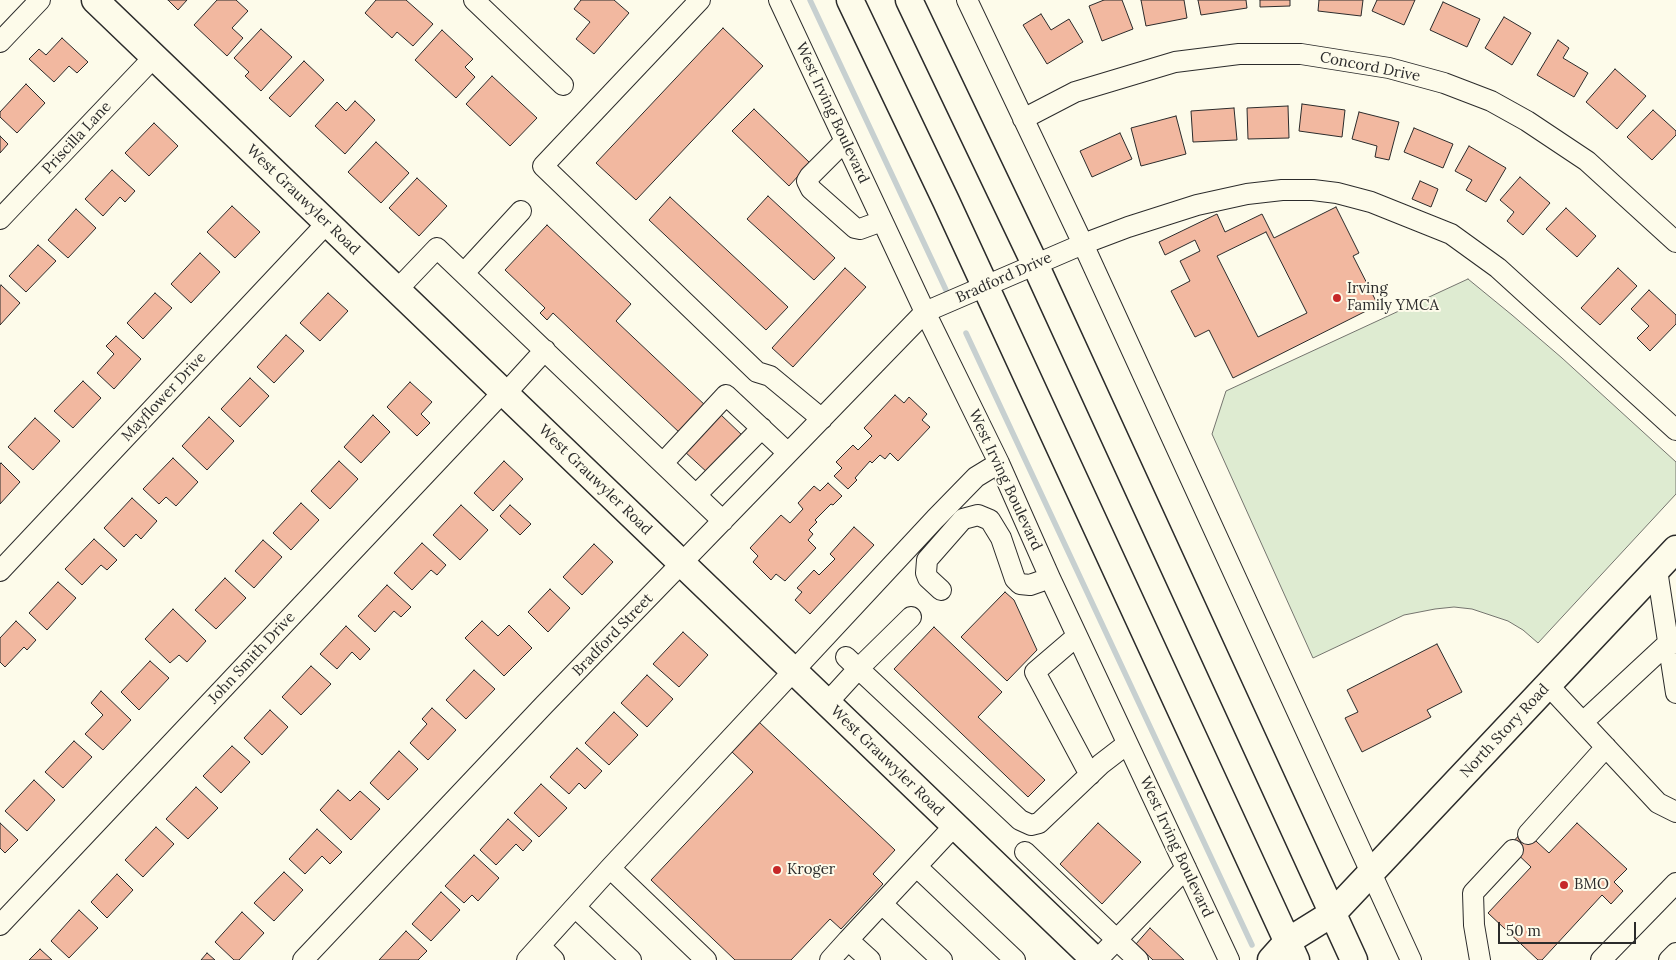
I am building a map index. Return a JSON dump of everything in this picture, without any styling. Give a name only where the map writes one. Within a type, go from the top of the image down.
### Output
[{"type":"main road","name":"West Grauwyler Road","points":[[95,0],[954,826],[1096,960]]},
{"type":"main road","points":[[850,0],[985,287],[1285,954]]},
{"type":"main road","points":[[909,0],[1035,264],[1354,960]]},
{"type":"main road","name":"North Story Road","points":[[1285,954],[1333,913],[1676,549]]},
{"type":"main road","name":"North Story Road","points":[[1306,960],[1333,913]]},
{"type":"street","points":[[0,42],[40,0]]},
{"type":"street","points":[[474,0],[563,86]]},
{"type":"street","points":[[700,0],[543,166],[757,372],[770,376],[822,419]]},
{"type":"street","name":"West Irving Boulevard","points":[[779,0],[925,312],[999,463],[1050,578],[1229,960]]},
{"type":"street","points":[[968,0],[1083,244],[1411,960]]},
{"type":"street","name":"Concord Drive","points":[[1023,119],[1075,92],[1175,62],[1239,54],[1300,54],[1389,68],[1444,83],[1491,101],[1527,121],[1587,160],[1676,242]]},
{"type":"street","name":"Priscilla Lane","points":[[0,220],[154,57]]},
{"type":"street","points":[[845,141],[807,181],[812,188],[855,228],[860,229],[882,221]]},
{"type":"street","name":"Bradford Drive","points":[[925,312],[1083,244],[1128,227],[1197,205],[1247,194],[1282,190],[1313,190],[1337,193],[1372,202],[1451,234],[1498,268],[1676,430]]},
{"type":"street","points":[[464,273],[521,211]]},
{"type":"street","name":"Mayflower Drive","points":[[0,571],[327,223]]},
{"type":"street","points":[[398,290],[438,248],[723,521]]},
{"type":"street","name":"Bradford Street","points":[[303,960],[544,705],[925,312]]},
{"type":"street","name":"John Smith Drive","points":[[0,925],[545,350]]},
{"type":"street","points":[[663,463],[726,394],[788,453]]},
{"type":"street","points":[[696,495],[762,428]]},
{"type":"street","points":[[554,960],[533,953],[793,670],[976,477],[999,463]]},
{"type":"street","points":[[941,590],[928,578],[926,573],[927,560],[963,519],[978,514],[990,520],[1001,538],[1015,579],[1020,584],[1030,585],[1050,578]]},
{"type":"street","points":[[1657,570],[1672,643],[1676,692]]},
{"type":"street","points":[[827,703],[852,663],[911,617]]},
{"type":"street","points":[[1077,636],[1035,672],[1090,775]]},
{"type":"street","points":[[1583,722],[1672,643]]},
{"type":"street","points":[[852,663],[1020,820],[1031,825],[1040,823],[1090,775],[1127,744]]},
{"type":"street","points":[[1548,685],[1658,804],[1676,812]]},
{"type":"street","points":[[1528,834],[1606,747]]},
{"type":"street","points":[[1005,873],[1025,852],[1031,825]]},
{"type":"street","points":[[830,960],[954,826]]},
{"type":"street","points":[[1480,960],[1474,925],[1474,893],[1513,850]]},
{"type":"street","points":[[1025,852],[1138,960]]},
{"type":"street","points":[[917,866],[1015,960]]},
{"type":"street","points":[[610,868],[706,960]]},
{"type":"street","points":[[1096,960],[1186,868]]},
{"type":"street","points":[[1601,960],[1676,883]]},
{"type":"street","points":[[882,904],[942,960]]},
{"type":"street","points":[[575,907],[632,960]]},
{"type":"street","points":[[848,940],[870,960]]},
{"type":"street","points":[[1669,960],[1676,952]]},
{"type":"green space","points":[[1468,279],[1562,358],[1676,462],[1676,494],[1538,643],[1523,630],[1508,621],[1472,609],[1454,607],[1404,615],[1313,658],[1212,434],[1226,391]]},
{"type":"building","points":[[168,0],[187,0],[178,10]]},
{"type":"building","points":[[217,0],[236,0],[248,11],[232,28],[243,38],[227,56],[194,25]]},
{"type":"building","points":[[376,0],[406,0],[433,24],[413,46],[397,32],[392,38],[365,13]]},
{"type":"building","points":[[581,0],[614,0],[629,13],[594,54],[576,39],[590,22],[574,9]]},
{"type":"building","points":[[1104,0],[1122,0],[1133,29],[1102,41],[1089,6]]},
{"type":"building","points":[[1141,0],[1184,0],[1187,18],[1146,26]]},
{"type":"building","points":[[1198,0],[1246,0],[1247,8],[1201,15]]},
{"type":"building","points":[[1260,0],[1290,0],[1290,6],[1260,7]]},
{"type":"building","points":[[1319,0],[1363,0],[1361,16],[1318,11]]},
{"type":"building","points":[[1377,0],[1415,0],[1404,25],[1372,11]]},
{"type":"building","points":[[1443,2],[1480,19],[1467,47],[1430,30]]},
{"type":"building","points":[[1041,14],[1051,30],[1069,19],[1083,42],[1047,64],[1023,25]]},
{"type":"building","points":[[1504,17],[1531,33],[1512,65],[1485,48]]},
{"type":"building","points":[[723,28],[763,66],[636,200],[596,163]]},
{"type":"building","points":[[261,29],[292,57],[261,91],[245,76],[249,72],[234,58]]},
{"type":"building","points":[[442,30],[473,59],[465,67],[475,77],[456,98],[415,60]]},
{"type":"building","points":[[62,38],[88,62],[77,73],[69,66],[54,82],[29,59],[39,49],[46,55]]},
{"type":"building","points":[[1558,40],[1569,48],[1563,58],[1588,73],[1574,97],[1537,75]]},
{"type":"building","points":[[304,61],[324,80],[290,117],[269,98]]},
{"type":"building","points":[[1615,69],[1646,96],[1617,129],[1586,102]]},
{"type":"building","points":[[492,76],[537,118],[510,146],[466,104]]},
{"type":"building","points":[[26,84],[45,103],[17,133],[0,117],[0,112]]},
{"type":"building","points":[[355,101],[375,120],[345,154],[315,126],[337,102],[346,111]]},
{"type":"building","points":[[1302,104],[1345,110],[1342,137],[1299,131]]},
{"type":"building","points":[[1288,106],[1289,138],[1248,139],[1247,108]]},
{"type":"building","points":[[1234,108],[1237,140],[1193,142],[1191,111]]},
{"type":"building","points":[[754,109],[810,163],[789,186],[732,131]]},
{"type":"building","points":[[1653,110],[1676,131],[1676,135],[1652,160],[1627,137]]},
{"type":"building","points":[[1359,112],[1399,122],[1389,160],[1375,157],[1377,146],[1352,139]]},
{"type":"building","points":[[1176,116],[1186,154],[1141,166],[1131,128]]},
{"type":"building","points":[[154,123],[178,146],[149,176],[125,153]]},
{"type":"building","points":[[1414,128],[1453,144],[1443,168],[1404,152]]},
{"type":"building","points":[[1120,133],[1132,159],[1092,177],[1080,151]]},
{"type":"building","points":[[0,136],[8,144],[0,153]]},
{"type":"building","points":[[376,142],[409,173],[381,203],[348,172]]},
{"type":"building","points":[[1469,146],[1506,168],[1486,202],[1466,190],[1472,180],[1455,171]]},
{"type":"building","points":[[112,170],[135,191],[125,202],[120,197],[103,216],[85,199]]},
{"type":"building","points":[[1520,177],[1550,203],[1523,235],[1507,221],[1514,212],[1500,200]]},
{"type":"building","points":[[417,178],[447,206],[419,236],[389,208]]},
{"type":"building","points":[[1420,181],[1438,189],[1431,207],[1412,199]]},
{"type":"building","points":[[768,196],[835,258],[814,280],[747,219]]},
{"type":"building","points":[[670,197],[788,307],[766,330],[649,220]]},
{"type":"building","points":[[232,206],[260,232],[235,258],[207,232]]},
{"type":"building","name":"Irving Family YMCA","points":[[1336,207],[1359,253],[1353,256],[1378,305],[1233,378],[1209,330],[1195,337],[1171,291],[1190,281],[1180,261],[1200,251],[1195,240],[1165,255],[1159,242],[1217,214],[1225,232],[1262,214],[1274,238]],"holes":[[[1266,232],[1307,313],[1258,337],[1217,256]]]},
{"type":"building","points":[[1566,208],[1596,236],[1577,257],[1546,229]]},
{"type":"building","points":[[76,209],[96,228],[68,258],[48,240]]},
{"type":"building","points":[[547,225],[631,304],[616,321],[707,407],[681,434],[553,313],[547,320],[540,313],[545,308],[505,270]]},
{"type":"building","points":[[38,245],[56,261],[26,292],[9,276]]},
{"type":"building","points":[[200,253],[220,272],[191,303],[171,284]]},
{"type":"building","points":[[845,268],[866,287],[793,367],[772,348]]},
{"type":"building","points":[[1618,268],[1637,286],[1600,325],[1581,308]]},
{"type":"building","points":[[1,285],[20,303],[0,325],[0,287]]},
{"type":"building","points":[[1649,290],[1676,315],[1676,324],[1650,351],[1637,338],[1649,326],[1631,309]]},
{"type":"building","points":[[155,293],[172,308],[143,339],[127,323]]},
{"type":"building","points":[[328,293],[348,311],[320,341],[300,323]]},
{"type":"building","points":[[286,335],[304,351],[274,383],[257,367]]},
{"type":"building","points":[[116,336],[141,359],[114,389],[97,373],[114,354],[106,346]]},
{"type":"building","points":[[250,378],[269,396],[240,427],[221,409]]},
{"type":"building","points":[[83,381],[101,398],[73,428],[54,411]]},
{"type":"building","points":[[410,382],[432,402],[421,414],[430,423],[417,436],[387,407]]},
{"type":"building","points":[[895,395],[904,403],[909,397],[927,414],[922,420],[930,427],[898,461],[890,453],[885,459],[880,455],[872,463],[870,461],[855,478],[857,480],[848,489],[834,476],[842,468],[836,462],[853,445],[858,450],[872,436],[864,428]]},
{"type":"building","points":[[719,413],[744,437],[709,474],[684,451]]},
{"type":"building","points":[[373,415],[390,432],[361,463],[344,447]]},
{"type":"building","points":[[209,417],[234,441],[207,470],[182,446]]},
{"type":"building","points":[[35,418],[60,441],[33,470],[8,447]]},
{"type":"building","points":[[173,458],[198,482],[176,506],[166,497],[159,504],[143,489]]},
{"type":"building","points":[[339,461],[358,479],[330,509],[311,491]]},
{"type":"building","points":[[504,461],[523,479],[493,511],[474,493]]},
{"type":"building","points":[[0,464],[20,482],[0,504]]},
{"type":"building","points":[[828,483],[842,496],[815,520],[817,522],[809,530],[813,534],[808,540],[816,548],[785,581],[776,574],[771,580],[753,562],[758,556],[750,548],[781,515],[790,523],[803,509],[798,503],[814,486],[820,491]]},
{"type":"building","points":[[132,498],[157,521],[141,539],[136,534],[124,547],[104,528]]},
{"type":"building","points":[[301,503],[319,520],[291,550],[273,533]]},
{"type":"building","points":[[461,505],[488,530],[460,560],[433,535]]},
{"type":"building","points":[[510,505],[531,524],[520,535],[500,516]]},
{"type":"building","points":[[854,527],[874,545],[810,614],[795,600],[802,592],[797,588],[814,570],[819,575],[835,559],[830,554]]},
{"type":"building","points":[[94,539],[117,560],[107,570],[101,565],[82,585],[65,569]]},
{"type":"building","points":[[263,540],[282,557],[254,588],[235,571]]},
{"type":"building","points":[[422,543],[446,565],[437,575],[431,570],[412,590],[394,573]]},
{"type":"building","points":[[594,544],[613,562],[582,595],[563,577]]},
{"type":"building","points":[[225,578],[246,598],[216,629],[195,610]]},
{"type":"building","points":[[58,582],[76,598],[47,630],[29,613]]},
{"type":"building","points":[[387,585],[411,607],[401,617],[394,611],[375,632],[358,616]]},
{"type":"building","points":[[550,589],[570,608],[548,632],[528,612]]},
{"type":"building","points":[[1005,592],[1014,600],[1037,650],[1007,681],[961,637]]},
{"type":"building","points":[[173,609],[206,641],[187,662],[179,655],[170,663],[145,639]]},
{"type":"building","points":[[16,621],[36,640],[27,650],[24,647],[5,667],[0,662],[0,638]]},
{"type":"building","points":[[482,621],[498,636],[509,625],[532,648],[504,676],[465,638]]},
{"type":"building","points":[[346,626],[370,649],[360,660],[352,652],[337,669],[320,654]]},
{"type":"building","points":[[934,627],[1002,692],[978,717],[1045,780],[1028,797],[894,669]]},
{"type":"building","points":[[683,632],[708,655],[679,687],[653,664]]},
{"type":"building","points":[[1437,644],[1462,692],[1427,710],[1431,717],[1362,752],[1345,718],[1358,712],[1347,690]]},
{"type":"building","points":[[150,661],[169,678],[139,710],[121,692]]},
{"type":"building","points":[[311,666],[331,684],[301,715],[282,697]]},
{"type":"building","points":[[474,670],[495,689],[466,719],[446,700]]},
{"type":"building","points":[[647,675],[673,699],[647,727],[621,703]]},
{"type":"building","points":[[101,691],[131,720],[103,750],[85,734],[103,715],[91,703]]},
{"type":"building","points":[[432,708],[456,730],[428,760],[410,743],[427,724],[422,719]]},
{"type":"building","points":[[270,710],[288,727],[262,755],[244,738]]},
{"type":"building","points":[[614,712],[638,735],[609,765],[585,743]]},
{"type":"building","points":[[759,722],[895,850],[873,874],[883,884],[841,929],[830,919],[791,960],[735,960],[651,880],[753,772],[731,751]]},
{"type":"building","points":[[74,741],[92,757],[63,788],[45,772]]},
{"type":"building","points":[[232,746],[250,762],[221,793],[203,776]]},
{"type":"building","points":[[577,748],[602,771],[585,789],[579,783],[569,794],[550,777]]},
{"type":"building","points":[[399,751],[418,769],[388,800],[370,783]]},
{"type":"building","points":[[34,780],[55,800],[27,831],[5,811]]},
{"type":"building","points":[[541,784],[567,808],[539,837],[514,813]]},
{"type":"building","points":[[196,787],[218,808],[188,839],[166,819]]},
{"type":"building","points":[[338,790],[350,801],[360,791],[380,809],[351,840],[320,810]]},
{"type":"building","points":[[508,819],[532,841],[523,851],[516,844],[496,865],[480,850]]},
{"type":"building","points":[[0,823],[18,840],[5,853],[0,848]]},
{"type":"building","points":[[1098,823],[1141,862],[1102,904],[1060,864]]},
{"type":"building","points":[[1577,823],[1627,869],[1614,882],[1623,891],[1611,904],[1602,895],[1542,960],[1538,960],[1488,913],[1531,867],[1509,846],[1524,830],[1549,853]]},
{"type":"building","points":[[156,827],[174,844],[143,877],[125,860]]},
{"type":"building","points":[[317,829],[342,852],[330,864],[322,856],[305,874],[289,859]]},
{"type":"building","points":[[474,855],[499,878],[478,901],[472,895],[464,903],[445,886]]},
{"type":"building","points":[[284,872],[303,890],[274,921],[254,903]]},
{"type":"building","points":[[117,874],[133,890],[107,918],[91,902]]},
{"type":"building","points":[[441,892],[460,910],[431,941],[412,924]]},
{"type":"building","points":[[79,910],[98,928],[69,958],[51,941]]},
{"type":"building","points":[[242,912],[264,933],[239,960],[234,960],[215,942]]},
{"type":"building","points":[[1150,928],[1184,960],[1153,960],[1136,944]]},
{"type":"building","points":[[406,931],[427,951],[418,960],[379,960]]},
{"type":"building","points":[[40,949],[52,960],[29,960]]},
{"type":"building","points":[[207,953],[215,960],[201,960]]},
{"type":"waterway","points":[[810,0],[946,290]]},
{"type":"waterway","points":[[966,333],[1252,945]]},
{"type":"place","name":"Irving Family YMCA","points":[[1337,298]]},
{"type":"place","name":"Kroger","points":[[777,870]]},
{"type":"place","name":"BMO","points":[[1564,885]]}]
